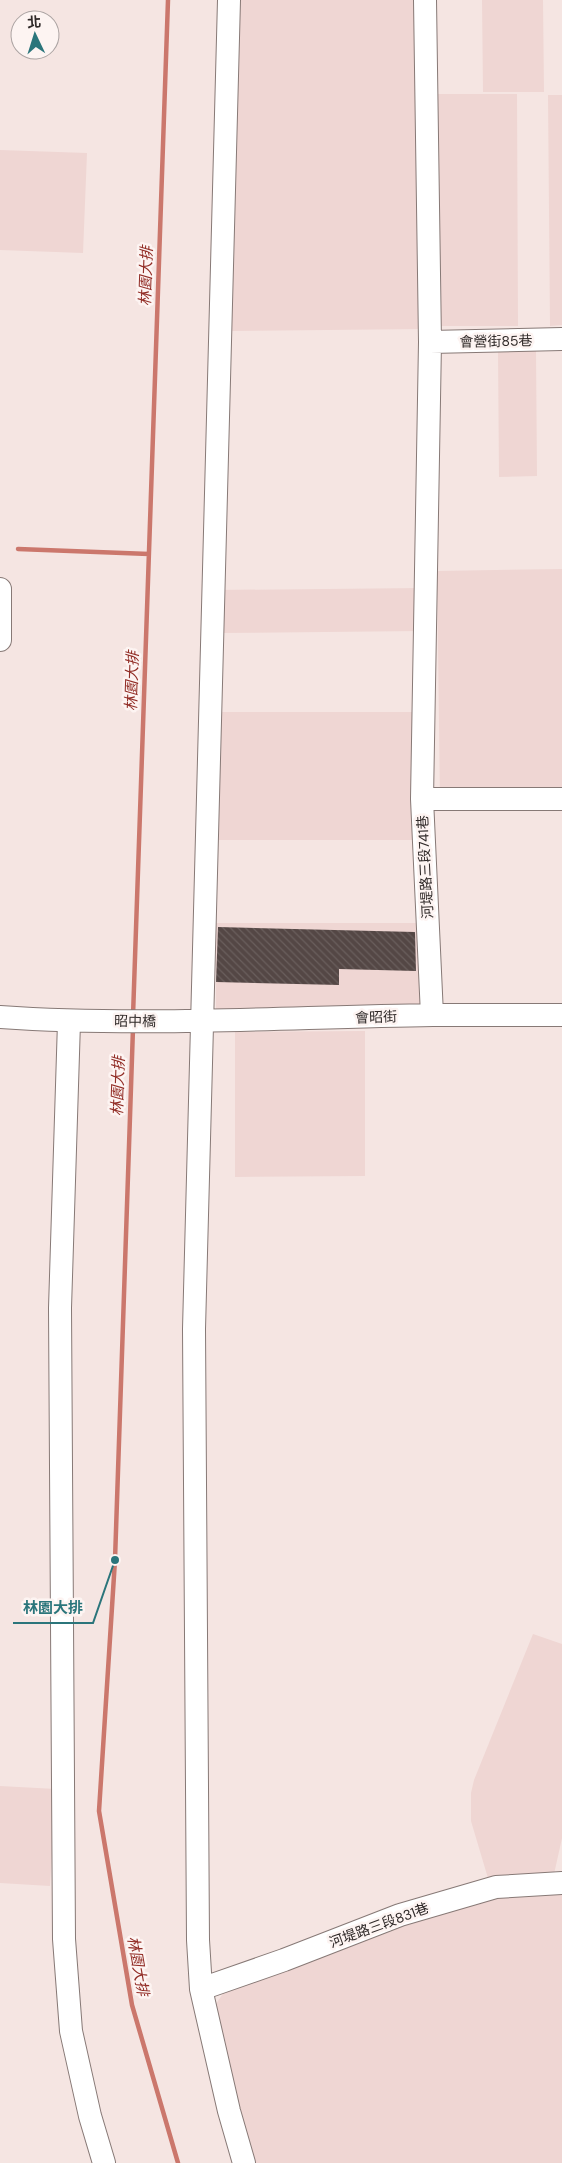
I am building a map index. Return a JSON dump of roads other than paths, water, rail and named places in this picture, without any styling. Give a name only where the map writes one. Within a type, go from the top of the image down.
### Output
[{"type":"street","points":[[228,0],[196,1022],[194,1328],[198,1940],[200,1989],[228,2111],[244,2163]]},
{"type":"street","points":[[422,799],[430,342],[425,0]]},
{"type":"street","name":"會營街85巷","points":[[430,342],[562,339]]},
{"type":"street","points":[[0,589],[0,640]]},
{"type":"street","name":"河堤路三段741巷","points":[[432,1015],[422,799],[562,799]]},
{"type":"street","name":"會昭街","points":[[196,1022],[432,1015],[562,1016]]},
{"type":"street","points":[[0,1017],[75,1021],[60,1308],[64,1939],[71,2031],[90,2116],[104,2163]]},
{"type":"street","name":"昭中橋","points":[[75,1021],[196,1022]]},
{"type":"street","name":"河堤路三段831巷","points":[[200,1989],[284,1960],[400,1915],[496,1887],[562,1883]]},
{"type":"waterway","name":"林園大排","points":[[133,1016],[168,0]]},
{"type":"waterway","points":[[18,549],[149,554]]},
{"type":"waterway","name":"林園大排","points":[[133,1028],[115,1560],[99,1811],[132,2005],[178,2163]]},
{"type":"place","name":"林園大排","points":[[115,1560]]}]
